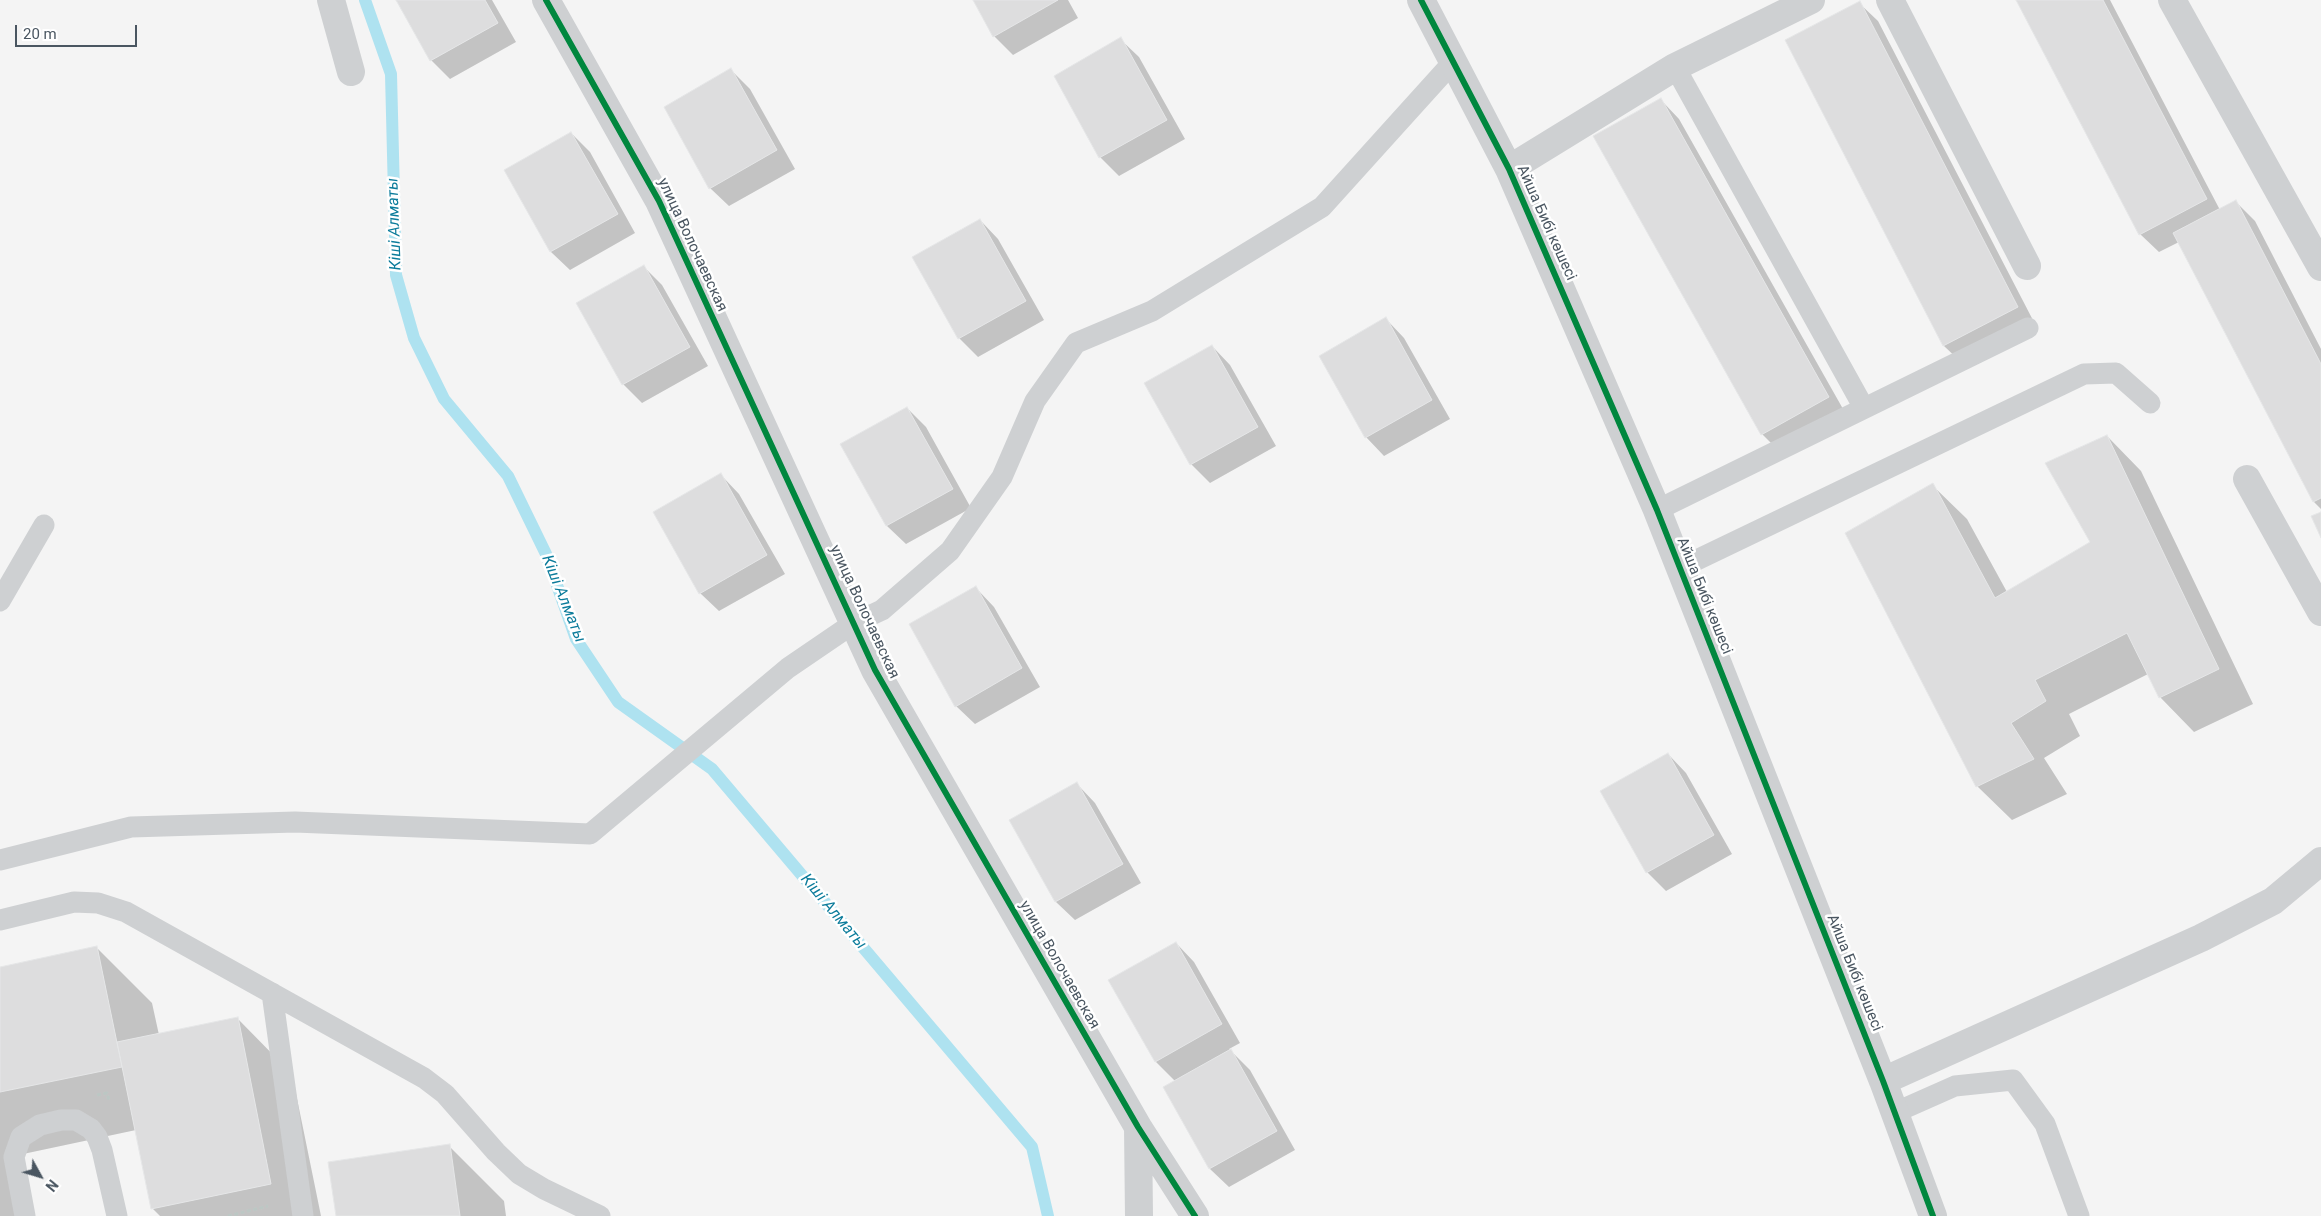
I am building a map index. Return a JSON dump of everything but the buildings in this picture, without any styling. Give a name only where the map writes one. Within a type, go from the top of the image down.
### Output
[{"type":"street","points":[[331,0],[351,72]]},
{"type":"street","name":"улица Волочаевская","points":[[546,0],[659,201],[876,670],[1138,1127],[1195,1216]]},
{"type":"street","name":"Айша Бибі көшесі","points":[[1421,0],[1509,169],[1657,510],[1883,1081],[1933,1216]]},
{"type":"street","points":[[1509,169],[1674,67],[1811,0]]},
{"type":"street","points":[[1890,0],[2027,266]]},
{"type":"street","points":[[2172,0],[2321,267]]},
{"type":"street","points":[[2247,479],[2321,612]]},
{"type":"street","points":[[1883,1081],[2201,938],[2273,901],[2321,861]]},
{"type":"street","points":[[1138,1127],[1140,1216]]},
{"type":"lane","points":[[0,860],[130,826],[295,822],[590,834],[788,668],[854,623],[882,610],[950,551],[1002,477],[1036,401],[1076,343],[1152,310],[1322,207],[1453,62]]},
{"type":"lane","points":[[1674,67],[1864,408]]},
{"type":"lane","points":[[1657,510],[2028,328]]},
{"type":"lane","points":[[1680,568],[2084,374],[2116,374],[2150,403]]},
{"type":"lane","points":[[0,601],[44,525]]},
{"type":"lane","points":[[0,920],[74,902],[98,903],[126,912],[424,1078],[444,1094],[496,1152],[519,1174],[544,1189],[600,1216]]},
{"type":"lane","points":[[272,993],[303,1216]]},
{"type":"lane","points":[[1894,1113],[1955,1086],[2014,1080],[2045,1124],[2079,1216]]},
{"type":"lane","points":[[25,1216],[15,1170],[16,1147],[21,1137],[28,1130],[40,1125],[68,1120],[76,1120],[83,1123],[97,1137],[102,1150],[117,1216]]},
{"type":"waterway","name":"Кіші Алматы","points":[[365,0],[391,74],[396,275],[414,338],[444,399],[508,476],[546,554],[576,639],[618,702],[712,769],[1032,1147],[1048,1216]]},
{"type":"cycle path","points":[[546,0],[659,201],[875,670],[1138,1127],[1195,1216]]},
{"type":"cycle path","points":[[1421,0],[1509,169],[1657,510],[1883,1081],[1933,1216]]}]
